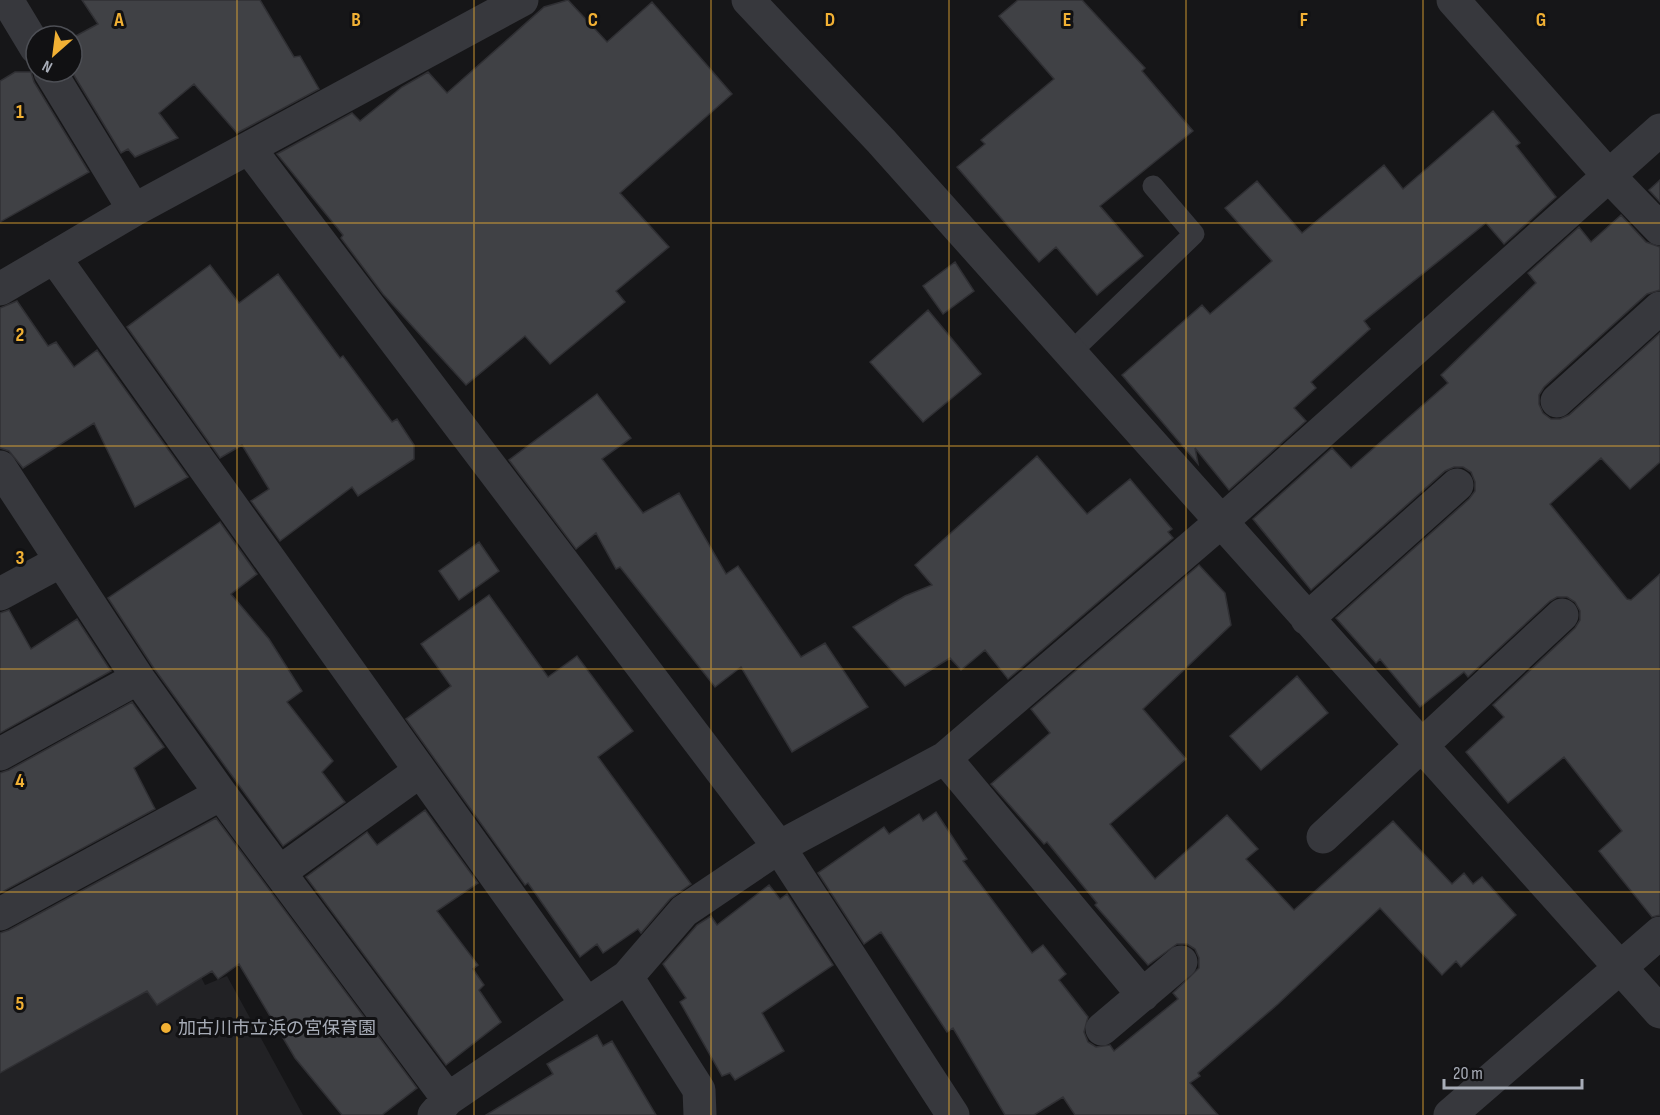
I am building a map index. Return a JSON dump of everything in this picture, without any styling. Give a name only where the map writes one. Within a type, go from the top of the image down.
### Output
[{"type":"street","points":[[7,0],[24,28]]},
{"type":"street","points":[[0,289],[134,210],[522,0]]},
{"type":"street","points":[[748,0],[881,141],[1222,520],[1307,619],[1421,742],[1660,1012]]},
{"type":"street","points":[[1452,0],[1609,176],[1660,229]]},
{"type":"street","points":[[58,84],[134,210]]},
{"type":"street","points":[[0,467],[138,678],[280,872],[441,1107],[586,1003],[627,978],[684,911],[779,847],[945,758],[1222,520],[1660,130]]},
{"type":"street","points":[[249,148],[779,847],[953,1115]]},
{"type":"street","points":[[54,257],[586,1003]]},
{"type":"street","points":[[1557,401],[1660,308]]},
{"type":"street","points":[[1307,619],[1457,485]]},
{"type":"street","points":[[0,594],[62,561]]},
{"type":"street","points":[[1323,837],[1421,742],[1562,615]]},
{"type":"street","points":[[0,754],[138,678]]},
{"type":"street","points":[[945,758],[1143,995]]},
{"type":"street","points":[[280,872],[420,771]]},
{"type":"street","points":[[0,914],[221,794]]},
{"type":"street","points":[[1450,1115],[1660,933]]},
{"type":"street","points":[[1102,1029],[1181,962]]},
{"type":"street","points":[[627,978],[699,1089],[700,1115]]},
{"type":"lane","points":[[1070,353],[1194,234],[1153,186]]},
{"type":"shaded area","name":"加古川市立浜の宮保育園","points":[[193,961],[205,985],[227,976],[303,1115],[0,1115],[0,1072]]},
{"type":"building","points":[[82,0],[260,0],[294,57],[300,56],[319,89],[237,133],[194,84],[159,113],[178,138],[135,157],[128,149],[121,153],[79,84],[84,84],[84,32],[98,24]]},
{"type":"building","points":[[568,0],[607,42],[652,2],[732,94],[620,193],[669,247],[616,291],[625,302],[550,364],[525,336],[466,385],[383,294],[341,238],[343,235],[277,154],[352,113],[360,121],[402,87],[428,72],[447,93],[544,7]]},
{"type":"building","points":[[1018,0],[1082,0],[1145,68],[1142,71],[1193,131],[1100,206],[1143,256],[1097,295],[1056,247],[1039,262],[957,167],[985,144],[981,140],[1054,79],[999,16]]},
{"type":"building","points":[[15,72],[24,72],[24,84],[35,84],[89,172],[0,222],[0,81]]},
{"type":"building","points":[[1493,111],[1520,143],[1516,146],[1556,197],[1504,244],[1486,223],[1364,321],[1370,329],[1311,382],[1316,388],[1294,408],[1306,421],[1229,490],[1195,448],[1198,464],[1122,375],[1202,305],[1210,314],[1272,261],[1225,208],[1257,181],[1302,233],[1384,165],[1403,189]]},
{"type":"building","points":[[1660,180],[1660,202],[1649,190]]},
{"type":"building","points":[[1621,215],[1646,242],[1660,247],[1660,290],[1647,294],[1544,387],[1539,395],[1539,404],[1543,413],[1551,419],[1560,419],[1569,415],[1660,333],[1660,462],[1630,489],[1601,458],[1550,504],[1627,599],[1631,600],[1660,574],[1660,915],[1652,917],[1599,851],[1622,831],[1564,757],[1508,803],[1466,752],[1504,717],[1493,705],[1575,628],[1580,620],[1580,611],[1575,602],[1567,597],[1557,597],[1550,601],[1468,677],[1464,672],[1420,707],[1380,659],[1376,663],[1336,618],[1469,499],[1475,491],[1475,482],[1471,472],[1463,467],[1454,467],[1445,471],[1311,590],[1253,519],[1332,448],[1351,468],[1448,383],[1441,375],[1536,283],[1528,273],[1579,227],[1591,242]]},
{"type":"building","points":[[955,262],[974,291],[943,314],[923,286]]},
{"type":"building","points":[[210,265],[239,303],[278,274],[340,358],[343,356],[392,422],[397,419],[414,445],[414,459],[358,496],[352,487],[280,541],[251,501],[269,489],[242,445],[220,458],[127,327]]},
{"type":"building","points":[[17,301],[48,346],[56,342],[74,367],[97,350],[188,477],[135,507],[94,423],[23,468],[9,451],[0,448],[0,308]]},
{"type":"building","points":[[928,310],[981,374],[923,422],[870,362]]},
{"type":"building","points":[[597,394],[631,438],[602,459],[643,513],[679,493],[726,574],[738,566],[801,657],[825,643],[868,707],[792,752],[741,667],[715,687],[620,567],[616,569],[596,533],[576,549],[509,460]]},
{"type":"building","points":[[1037,456],[1087,514],[1130,479],[1172,529],[1168,532],[1173,538],[1008,679],[985,650],[961,670],[950,658],[905,686],[853,627],[905,596],[932,585],[915,565]]},
{"type":"building","points":[[220,522],[257,574],[231,594],[269,639],[302,691],[287,702],[333,761],[322,772],[345,802],[283,846],[153,667],[108,598]]},
{"type":"building","points":[[479,542],[499,571],[459,600],[439,571]]},
{"type":"building","points":[[1199,565],[1225,593],[1231,625],[1143,709],[1186,759],[1110,824],[1155,879],[1227,815],[1258,849],[1246,859],[1294,910],[1393,821],[1452,884],[1464,873],[1473,884],[1482,877],[1516,915],[1461,967],[1456,961],[1442,975],[1380,908],[1278,1004],[1198,1073],[1200,1076],[1190,1083],[1218,1115],[1075,1115],[1063,1097],[1034,1115],[1005,1115],[953,1028],[947,1032],[881,932],[864,944],[818,873],[884,827],[889,834],[919,814],[923,821],[936,812],[967,859],[963,861],[1032,953],[1043,945],[1066,974],[1059,980],[1088,1017],[1084,1032],[1088,1042],[1096,1047],[1110,1045],[1114,1051],[1178,999],[1173,993],[1199,968],[1199,958],[1195,949],[1187,944],[1177,944],[1148,965],[1095,905],[1097,903],[1047,842],[1044,844],[991,784],[1050,733],[1031,709]]},
{"type":"building","points":[[489,595],[548,677],[577,656],[633,731],[598,757],[691,884],[670,899],[641,933],[638,929],[603,953],[597,944],[580,957],[528,883],[525,885],[406,719],[451,686],[421,644]]},
{"type":"building","points":[[9,610],[31,649],[77,619],[111,671],[0,733],[0,613]]},
{"type":"building","points":[[1297,676],[1328,713],[1261,770],[1230,736]]},
{"type":"building","points":[[132,702],[164,747],[134,768],[155,809],[0,893],[0,773]]},
{"type":"building","points":[[425,810],[478,883],[437,911],[478,965],[473,969],[484,985],[479,990],[501,1022],[446,1065],[306,877],[367,832],[377,845]]},
{"type":"building","points":[[216,818],[417,1088],[382,1115],[342,1115],[295,1058],[239,964],[218,979],[212,971],[157,1005],[147,991],[0,1073],[0,933]]},
{"type":"building","points":[[769,885],[780,899],[787,894],[833,965],[762,1013],[784,1051],[735,1080],[730,1073],[722,1076],[680,1002],[686,998],[663,964],[697,925],[711,916],[717,925]]},
{"type":"building","points":[[597,1035],[603,1046],[612,1041],[656,1115],[486,1115],[553,1074],[547,1064]]},
{"type":"place","name":"加古川市立浜の宮保育園","points":[[166,1028]]}]
